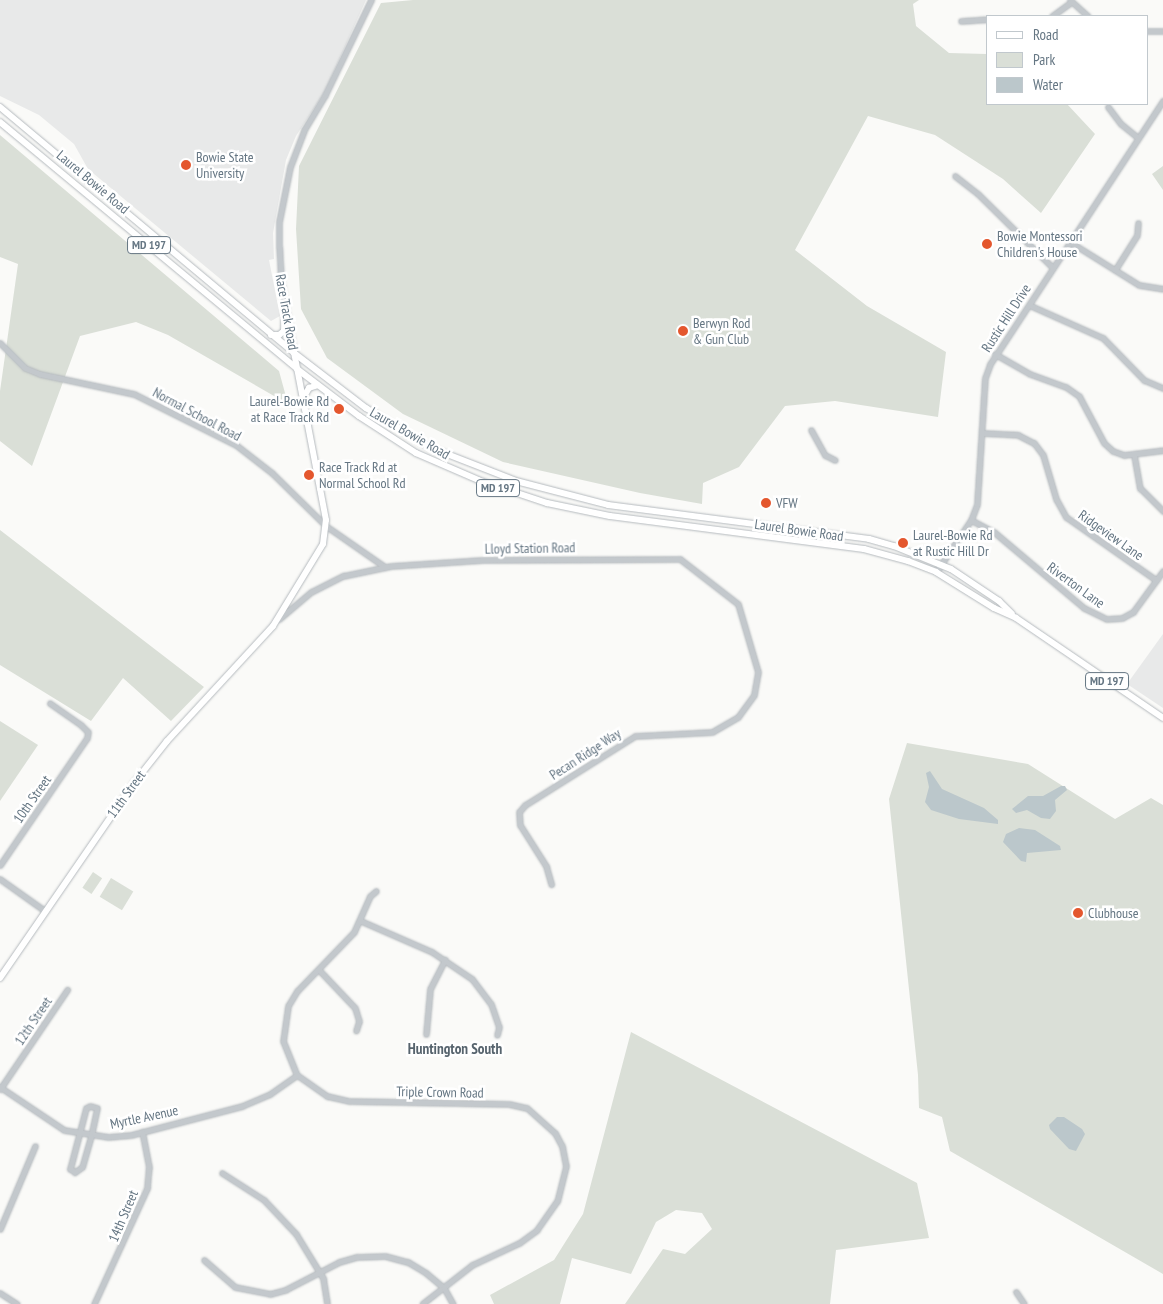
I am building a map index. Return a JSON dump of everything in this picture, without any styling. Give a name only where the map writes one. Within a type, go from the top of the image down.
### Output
[{"type":"main road","name":"Laurel Bowie Road","points":[[0,108],[60,154],[294,353],[366,408],[408,435],[450,457],[516,481],[608,505],[869,539],[904,549],[941,564],[999,600],[1016,618]]},
{"type":"main road","name":"Laurel Bowie Road","points":[[0,122],[297,369],[416,453],[523,496],[610,516],[864,549],[936,572],[994,608],[1016,618],[1163,718]]},
{"type":"main road","points":[[272,335],[279,335],[284,331],[285,305]]},
{"type":"main road","name":"Race Track Road","points":[[273,626],[316,556],[326,526],[294,353]]},
{"type":"main road","points":[[303,400],[309,388],[318,385]]},
{"type":"main road","name":"11th Street","points":[[0,978],[149,763],[273,626]]},
{"type":"street","name":"Race Track Road","points":[[294,353],[280,268],[279,222],[290,167],[304,130],[325,95],[371,0]]},
{"type":"street","points":[[1053,15],[1071,1],[1087,15]]},
{"type":"street","points":[[961,21],[986,19]]},
{"type":"street","points":[[1148,31],[1163,31]]},
{"type":"street","name":"Rustic Hill Drive","points":[[936,572],[970,520],[979,493],[986,378],[995,354],[1162,103]]},
{"type":"street","points":[[1108,107],[1121,124],[1138,138]]},
{"type":"street","points":[[955,176],[978,194],[1052,268]]},
{"type":"street","points":[[1115,270],[1138,235],[1138,223]]},
{"type":"street","points":[[1070,242],[1139,285],[1163,289]]},
{"type":"street","points":[[1029,305],[1103,338],[1144,380],[1163,388]]},
{"type":"street","name":"Normal School Road","points":[[0,344],[25,368],[40,374],[134,394],[210,430],[236,445],[272,473],[326,526],[384,567]]},
{"type":"street","points":[[995,354],[1072,391],[1085,403],[1106,445],[1117,453],[1134,455],[1163,450]]},
{"type":"street","points":[[811,430],[825,456],[834,460]]},
{"type":"street","name":"Ridgeview Lane","points":[[983,433],[1018,435],[1034,443],[1043,455],[1056,499],[1066,517],[1156,580]]},
{"type":"street","points":[[1134,455],[1140,488],[1149,501],[1163,511]]},
{"type":"street","name":"Riverton Lane","points":[[970,520],[994,532],[1069,596],[1102,617],[1117,619],[1130,614],[1163,571]]},
{"type":"street","name":"Lloyd Station Road","points":[[273,626],[328,582],[384,567],[482,560],[680,559],[738,604],[754,653]]},
{"type":"street","name":"Pecan Ridge Way","points":[[551,884],[546,866],[520,825],[518,816],[522,808],[634,736],[712,732],[727,725],[742,712],[754,695],[758,672],[754,653]]},
{"type":"street","name":"10th Street","points":[[0,865],[83,746],[88,732],[50,703]]},
{"type":"street","points":[[0,879],[45,911]]},
{"type":"street","name":"Triple Crown Road","points":[[376,891],[370,896],[360,921],[319,970],[297,991],[284,1021],[284,1049],[297,1075],[327,1096],[350,1101],[516,1105],[534,1112],[554,1133],[562,1146],[566,1166],[562,1188],[551,1212],[528,1237],[472,1265],[422,1304]]},
{"type":"street","points":[[360,921],[416,944],[445,960],[483,989],[495,1014],[497,1035]]},
{"type":"street","points":[[426,1034],[430,989],[445,960]]},
{"type":"street","points":[[319,970],[355,1008],[359,1020],[356,1031]]},
{"type":"street","name":"12th Street","points":[[0,1088],[67,990]]},
{"type":"street","name":"Myrtle Avenue","points":[[0,1088],[58,1127],[91,1136],[120,1136],[242,1106],[270,1094],[297,1075]]},
{"type":"street","points":[[86,1108],[97,1108],[82,1167],[76,1172],[70,1168],[78,1134],[86,1108]]},
{"type":"street","name":"14th Street","points":[[94,1304],[147,1188],[149,1167],[142,1132]]},
{"type":"street","points":[[0,1229],[35,1146]]},
{"type":"street","points":[[222,1173],[254,1192],[279,1214],[319,1271],[327,1304]]},
{"type":"street","points":[[204,1260],[235,1287],[261,1294],[285,1290],[319,1271],[357,1257],[385,1256],[415,1266],[444,1288],[453,1304]]},
{"type":"street","points":[[1016,1292],[1024,1304]]},
{"type":"street","points":[[0,1293],[16,1304]]},
{"type":"shaded area","name":"Bowie State University","points":[[0,0],[366,0],[325,91],[296,136],[286,160],[273,233],[274,259],[269,260],[280,316],[271,321],[88,169],[74,144],[39,115],[0,96]]},
{"type":"shaded area","points":[[1163,634],[1163,708],[1127,684]]},
{"type":"green space","points":[[413,0],[919,0],[913,4],[916,26],[949,53],[986,54],[986,105],[1068,105],[1095,134],[1041,213],[1003,179],[935,135],[868,116],[795,250],[867,306],[946,352],[938,417],[835,401],[785,406],[739,467],[703,483],[702,504],[640,493],[503,462],[403,414],[327,358],[301,309],[296,229],[299,166],[381,3]]},
{"type":"green space","points":[[0,135],[279,371],[288,404],[168,335],[136,322],[80,336],[32,466],[0,441],[0,391],[18,264],[0,257]]},
{"type":"green space","points":[[1163,166],[1163,190],[1152,174]]},
{"type":"green space","points":[[0,530],[204,687],[171,721],[123,678],[91,721],[0,665]]},
{"type":"green space","points":[[0,721],[38,745],[0,801]]},
{"type":"green space","points":[[907,743],[1028,764],[1115,819],[1151,798],[1163,805],[1163,1274],[950,1151],[942,1117],[919,1108],[918,1075],[889,799]]},
{"type":"green space","points":[[93,872],[102,878],[91,894],[82,888]]},
{"type":"green space","points":[[111,878],[133,891],[122,910],[100,897]]},
{"type":"green space","points":[[631,1032],[917,1183],[929,1238],[836,1250],[830,1304],[625,1304],[663,1249],[685,1254],[712,1229],[702,1213],[676,1210],[656,1222],[631,1274],[572,1258],[560,1304],[494,1304],[490,1295],[554,1260],[583,1214]]},
{"type":"water","points":[[930,771],[942,789],[984,808],[998,820],[998,824],[959,819],[931,810],[925,802],[929,787],[926,773]]},
{"type":"water","points":[[1061,786],[1065,786],[1067,790],[1055,800],[1056,811],[1050,819],[1041,818],[1027,810],[1016,813],[1012,809],[1028,796],[1043,796]]},
{"type":"water","points":[[1019,828],[1035,830],[1060,846],[1061,850],[1027,853],[1026,862],[1021,861],[1003,842],[1006,834]]},
{"type":"water","points":[[1057,1117],[1064,1117],[1082,1129],[1085,1134],[1076,1151],[1069,1149],[1050,1129],[1049,1125]]},
{"type":"place","name":"Bowie State University","points":[[186,165]]},
{"type":"place","name":"Bowie Montessori Children's House","points":[[987,244]]},
{"type":"place","name":"Berwyn Rod & Gun Club","points":[[683,331]]},
{"type":"place","name":"Laurel-Bowie Rd at Race Track Rd","points":[[339,409]]},
{"type":"place","name":"Race Track Rd at Normal School Rd","points":[[309,475]]},
{"type":"place","name":"VFW","points":[[766,503]]},
{"type":"place","name":"Laurel-Bowie Rd at Rustic Hill Dr","points":[[903,543]]},
{"type":"place","name":"Clubhouse","points":[[1078,913]]},
{"type":"district","name":"Huntington South","points":[[455,1049]]}]
